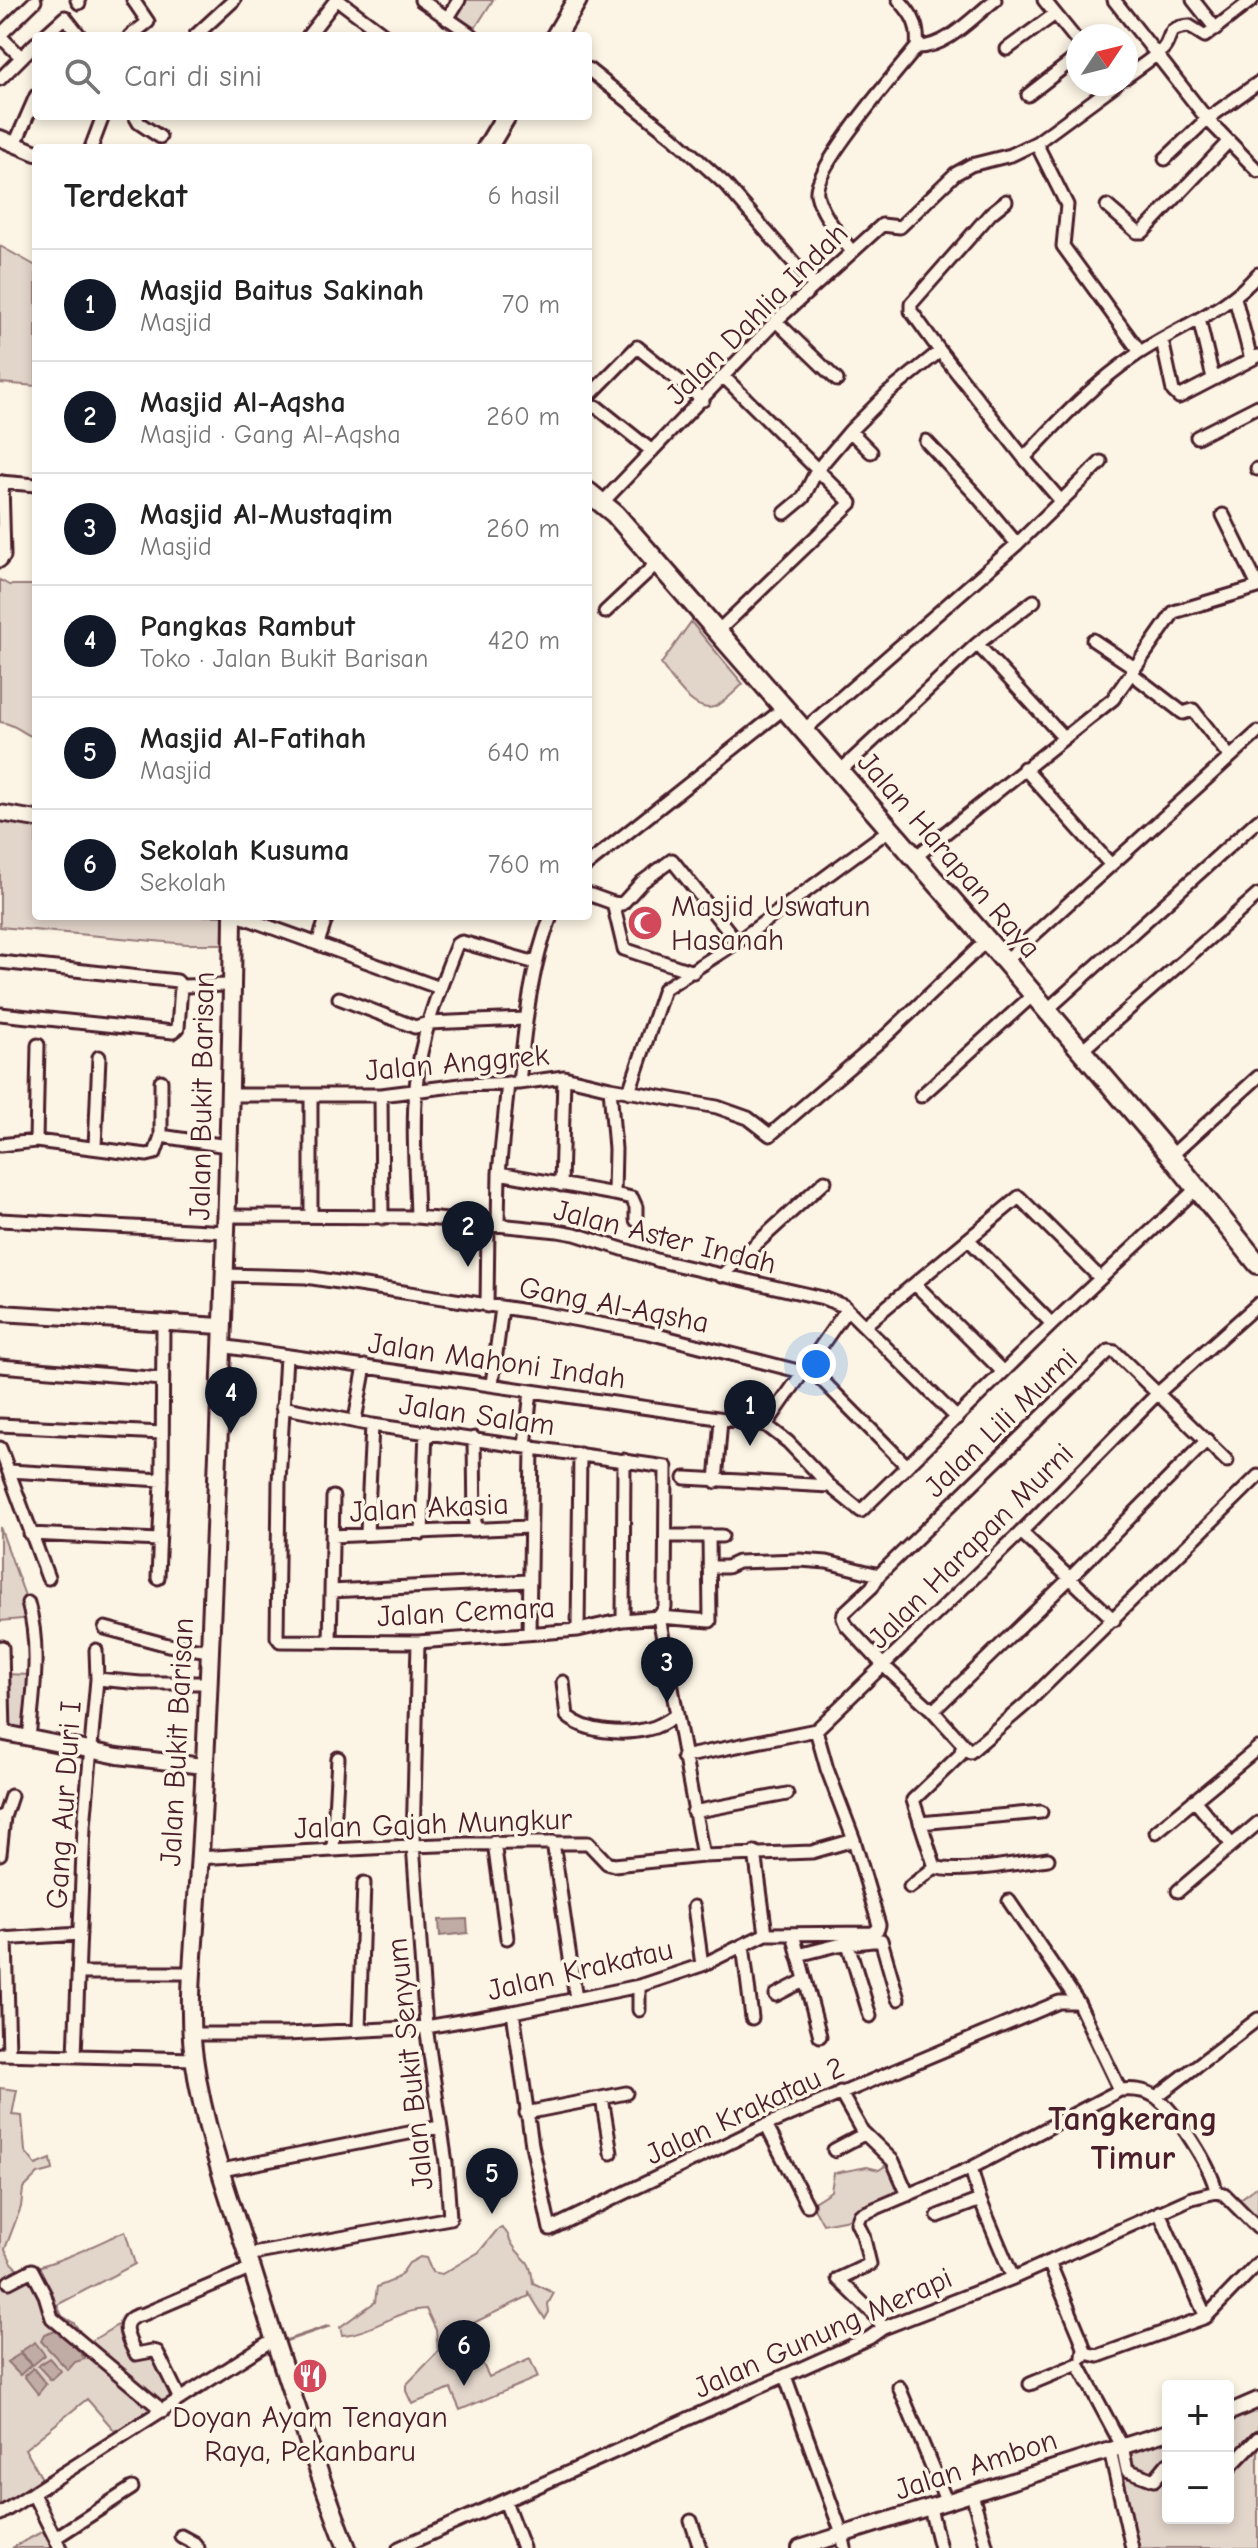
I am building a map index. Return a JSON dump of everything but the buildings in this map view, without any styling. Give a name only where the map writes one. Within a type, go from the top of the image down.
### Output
[{"type":"main road","points":[[558,32],[577,0]]},
{"type":"main road","points":[[489,144],[504,120]]},
{"type":"main road","name":"Jalan Harapan Raya","points":[[595,497],[657,563],[987,940],[1171,1156],[1258,1264]]},
{"type":"main road","name":"Jalan Bukit Barisan","points":[[233,920],[228,1224],[221,1326],[210,1651],[192,1973],[192,2034],[199,2091],[272,2340],[345,2547]]},
{"type":"street","points":[[133,0],[148,22],[135,32]]},
{"type":"street","points":[[203,32],[234,0]]},
{"type":"street","points":[[311,32],[337,0],[381,32]]},
{"type":"street","points":[[421,0],[467,32]]},
{"type":"street","points":[[447,19],[459,0]]},
{"type":"street","points":[[852,252],[820,204],[816,189],[850,132],[917,47],[919,31],[916,23],[899,0]]},
{"type":"street","points":[[917,47],[931,47],[941,41],[995,0]]},
{"type":"street","points":[[1044,0],[1066,27]]},
{"type":"street","points":[[1114,0],[1207,119],[1258,171]]},
{"type":"street","points":[[1193,0],[1216,29]]},
{"type":"street","points":[[1230,0],[1239,11]]},
{"type":"street","points":[[1138,68],[1166,46],[1168,35],[1179,28],[1189,26],[1204,36],[1252,0]]},
{"type":"street","points":[[21,57],[0,36],[35,1]]},
{"type":"street","points":[[1007,49],[1055,14]]},
{"type":"street","points":[[48,32],[65,17],[77,32]]},
{"type":"street","points":[[0,79],[32,47]]},
{"type":"street","points":[[1028,95],[1066,65]]},
{"type":"street","points":[[592,72],[673,137],[725,184],[814,286]]},
{"type":"street","points":[[1165,159],[1207,119],[1258,83]]},
{"type":"street","name":"Jalan Dahlia Indah","points":[[595,497],[652,451],[725,378],[776,321],[882,225],[897,228],[964,169],[1011,155],[1036,143],[1099,96]]},
{"type":"street","points":[[15,144],[32,105]]},
{"type":"street","points":[[92,144],[102,120]]},
{"type":"street","points":[[137,120],[160,137]]},
{"type":"street","points":[[0,138],[32,151]]},
{"type":"street","points":[[1107,206],[1137,232],[1143,232],[1228,142]]},
{"type":"street","points":[[1036,143],[1067,205],[1063,246],[1140,352]]},
{"type":"street","points":[[1006,201],[991,213],[911,304],[911,311],[1061,501]]},
{"type":"street","points":[[1024,458],[1095,385],[1140,352],[1235,298],[1258,274]]},
{"type":"street","points":[[1162,340],[1173,391],[1182,397],[1254,358],[1235,298]]},
{"type":"street","points":[[1199,319],[1213,378]]},
{"type":"street","points":[[776,321],[837,380]]},
{"type":"street","points":[[592,390],[637,347],[703,400]]},
{"type":"street","points":[[785,513],[803,498],[817,470],[850,431],[888,393],[940,351]]},
{"type":"street","points":[[717,632],[850,506],[849,500],[725,378]]},
{"type":"street","points":[[1197,437],[1258,406]]},
{"type":"street","points":[[597,407],[652,451]]},
{"type":"street","points":[[850,431],[871,452]]},
{"type":"street","points":[[926,441],[1017,544]]},
{"type":"street","points":[[803,731],[1017,544],[1101,462]]},
{"type":"street","points":[[0,561],[4,556],[1,482],[32,485]]},
{"type":"street","points":[[914,858],[1113,699],[1177,610],[1258,586],[1223,515]]},
{"type":"street","points":[[605,612],[657,563]]},
{"type":"street","points":[[839,772],[977,644],[1034,601]]},
{"type":"street","points":[[1093,640],[1183,713],[1193,710],[1230,757]]},
{"type":"street","points":[[977,644],[1063,737]]},
{"type":"street","points":[[592,861],[783,709]]},
{"type":"street","points":[[1005,961],[1258,732]]},
{"type":"street","points":[[1024,768],[1111,865]]},
{"type":"street","points":[[0,813],[32,818]]},
{"type":"street","points":[[1047,1010],[1258,820]]},
{"type":"street","points":[[629,1092],[664,989],[737,942],[889,830]]},
{"type":"street","points":[[592,895],[622,904],[642,882],[672,860],[737,942]]},
{"type":"street","points":[[1081,1051],[1258,895]]},
{"type":"street","points":[[613,903],[624,949],[693,972]]},
{"type":"street","points":[[252,920],[440,988]]},
{"type":"street","points":[[318,943],[326,920]]},
{"type":"street","points":[[487,1306],[499,1173],[536,963],[550,920]]},
{"type":"street","name":"Jalan Anggrek","points":[[229,1095],[381,1095],[415,1089],[564,1077],[717,1107],[743,1115],[766,1133],[774,1134],[887,1035],[987,940]]},
{"type":"street","points":[[417,1217],[415,1089],[428,1023],[457,944],[461,942],[536,963]]},
{"type":"street","points":[[0,962],[177,981],[181,986],[178,1028],[173,1032],[0,1014]]},
{"type":"street","points":[[181,986],[232,985]]},
{"type":"street","points":[[921,1096],[1033,995]]},
{"type":"street","points":[[339,998],[415,1027],[428,1023],[526,1019]]},
{"type":"street","points":[[36,1141],[38,1045]]},
{"type":"street","points":[[95,1147],[99,1057]]},
{"type":"street","points":[[561,1185],[564,1077]]},
{"type":"street","points":[[1171,1156],[1258,1077]]},
{"type":"street","points":[[0,1145],[36,1141],[147,1155],[155,1153],[161,1136],[161,1081]]},
{"type":"street","points":[[610,1088],[615,1149],[614,1194]]},
{"type":"street","points":[[381,1095],[382,1218]]},
{"type":"street","points":[[311,1097],[311,1215]]},
{"type":"street","points":[[161,1136],[227,1146]]},
{"type":"street","points":[[499,1173],[632,1198],[636,1220]]},
{"type":"street","points":[[721,1276],[825,1181]]},
{"type":"street","points":[[957,1418],[847,1309],[766,1425],[861,1511],[957,1418],[1052,1324],[1197,1188]]},
{"type":"street","points":[[865,1325],[1019,1197],[1100,1278]]},
{"type":"street","name":"Jalan Aster Indah","points":[[0,1220],[228,1224],[311,1215],[417,1217],[493,1224],[575,1234],[660,1261],[823,1298],[847,1309]]},
{"type":"street","points":[[969,1240],[1052,1324]]},
{"type":"street","name":"Gang Al-Aqsha","points":[[224,1275],[306,1277],[502,1308],[649,1333],[804,1368]]},
{"type":"street","points":[[916,1285],[1003,1372]]},
{"type":"street","name":"Jalan Harapan Murni","points":[[816,1730],[1021,1532],[1158,1393],[1258,1304]]},
{"type":"street","points":[[492,1384],[502,1308]]},
{"type":"street","points":[[0,1313],[221,1326]]},
{"type":"street","points":[[158,1578],[163,1321]]},
{"type":"street","name":"Jalan Mahoni Indah","points":[[221,1346],[766,1425]]},
{"type":"street","name":"Jalan Lili Murni","points":[[884,1666],[853,1634],[843,1618],[844,1613],[872,1587],[879,1575],[1109,1351],[1115,1352],[1158,1393]]},
{"type":"street","points":[[282,1407],[286,1356]]},
{"type":"street","points":[[0,1366],[162,1379]]},
{"type":"street","points":[[355,1420],[365,1366]]},
{"type":"street","points":[[804,1368],[907,1466]]},
{"type":"street","points":[[529,1633],[528,1446],[531,1391]]},
{"type":"street","points":[[1158,1393],[1227,1461]]},
{"type":"street","name":"Jalan Salam","points":[[282,1407],[372,1425],[666,1467],[666,1536]]},
{"type":"street","name":"Jalan Cemara","points":[[282,1407],[277,1637],[280,1641],[418,1642],[578,1630],[623,1620],[659,1617],[710,1621],[709,1567]]},
{"type":"street","points":[[716,1482],[721,1419]]},
{"type":"street","points":[[0,1425],[162,1433]]},
{"type":"street","points":[[367,1533],[372,1425]]},
{"type":"street","points":[[422,1533],[426,1431]]},
{"type":"street","points":[[474,1438],[475,1530]]},
{"type":"street","points":[[933,1711],[1207,1440]]},
{"type":"street","points":[[0,1448],[48,1578]]},
{"type":"street","points":[[578,1630],[580,1454]]},
{"type":"street","points":[[623,1620],[624,1460]]},
{"type":"street","points":[[9,1471],[162,1480]]},
{"type":"street","points":[[884,1666],[933,1711],[970,1752],[1114,1620],[1258,1476]]},
{"type":"street","points":[[685,1478],[830,1486]]},
{"type":"street","points":[[330,1642],[333,1497]]},
{"type":"street","name":"Jalan Akasia","points":[[332,1536],[529,1527]]},
{"type":"street","points":[[1021,1532],[1114,1620]]},
{"type":"street","points":[[30,1534],[159,1540]]},
{"type":"street","points":[[703,1856],[659,1617],[665,1607],[666,1536],[716,1536],[709,1567],[727,1567],[734,1562],[800,1560],[827,1562],[879,1575]]},
{"type":"street","points":[[331,1591],[528,1581]]},
{"type":"street","points":[[28,1603],[34,1627],[29,1739]]},
{"type":"street","points":[[105,1628],[168,1645],[210,1651]]},
{"type":"street","name":"Jalan Bukit Senyum","points":[[250,2261],[450,2218],[446,2163],[426,2027],[413,1844],[418,1642]]},
{"type":"street","points":[[2,1647],[2,1733],[92,1751],[203,1766]]},
{"type":"street","name":"Gang Aur Duri I","points":[[75,2055],[84,1827],[97,1679],[96,1650]]},
{"type":"street","points":[[97,1679],[141,1683],[208,1683]]},
{"type":"street","points":[[563,1682],[567,1716],[584,1727],[621,1731],[649,1729],[677,1714]]},
{"type":"street","points":[[683,1757],[816,1730],[854,1840]]},
{"type":"street","points":[[935,1867],[914,1797],[960,1755],[963,1745]]},
{"type":"street","points":[[1156,1832],[1258,1748]]},
{"type":"street","points":[[333,1849],[338,1758]]},
{"type":"street","points":[[693,1812],[787,1794]]},
{"type":"street","points":[[0,1854],[2,1817],[11,1796]]},
{"type":"street","points":[[1194,1800],[1232,1845]]},
{"type":"street","points":[[920,1823],[1041,1812]]},
{"type":"street","points":[[1178,1891],[1258,1823]]},
{"type":"street","name":"Jalan Gajah Mungkur","points":[[200,1858],[413,1844],[553,1842],[588,1843],[607,1863],[614,1865],[755,1852],[812,1852],[854,1840]]},
{"type":"street","name":"Jalan Krakatau","points":[[192,2034],[287,2034],[426,2027],[639,1986],[702,1965],[766,1934],[873,1933],[878,1929],[854,1840]]},
{"type":"street","points":[[494,1842],[507,1938]]},
{"type":"street","points":[[553,1842],[576,1999]]},
{"type":"street","points":[[755,1852],[766,1934]]},
{"type":"street","points":[[935,1867],[978,1867],[1048,1859]]},
{"type":"street","points":[[910,1887],[935,1867]]},
{"type":"street","points":[[359,2029],[364,1883]]},
{"type":"street","points":[[1009,1901],[1078,2002],[1120,2090]]},
{"type":"street","points":[[694,1907],[702,1965]]},
{"type":"street","points":[[80,1934],[3,1938],[4,2054],[194,2059]]},
{"type":"street","points":[[793,1934],[820,2036]]},
{"type":"street","points":[[798,1955],[881,1940],[898,1999]]},
{"type":"street","points":[[848,1944],[870,2016]]},
{"type":"street","points":[[743,1945],[752,2018]]},
{"type":"street","points":[[79,1973],[192,1973]]},
{"type":"street","points":[[776,1995],[805,1980]]},
{"type":"street","points":[[639,1986],[639,2010]]},
{"type":"street","name":"Jalan Krakatau 2","points":[[513,2012],[526,2113],[550,2229],[840,2092],[1059,2002],[1078,2002]]},
{"type":"street","points":[[1156,2097],[1258,2019]]},
{"type":"street","points":[[838,2279],[870,2264],[857,2223],[860,2215],[971,2168],[1120,2090],[1133,2088],[1156,2097],[1211,2173],[1216,2192],[1224,2194],[1258,2228]]},
{"type":"street","points":[[840,2092],[864,2134],[893,2161],[908,2195]]},
{"type":"street","points":[[526,2113],[626,2093]]},
{"type":"street","points":[[602,2098],[611,2153]]},
{"type":"street","points":[[766,2125],[807,2205]]},
{"type":"street","points":[[222,2170],[439,2127]]},
{"type":"street","points":[[834,2150],[864,2134]]},
{"type":"street","points":[[971,2168],[980,2200],[1013,2278]]},
{"type":"street","name":"Jalan Gunung Merapi","points":[[399,2548],[869,2338],[883,2328],[1013,2278],[1192,2198],[1216,2192]]},
{"type":"street","points":[[938,2216],[980,2200]]},
{"type":"street","points":[[1159,2212],[1206,2317]]},
{"type":"street","points":[[180,2399],[157,2352],[136,2354],[125,2328],[126,2323],[137,2314],[144,2314],[250,2261]]},
{"type":"street","points":[[1049,2262],[1080,2336],[1081,2358],[1125,2466],[1130,2473],[1154,2480],[1162,2470]]},
{"type":"street","points":[[1030,2384],[1081,2358],[1098,2356],[1206,2317],[1258,2263]]},
{"type":"street","points":[[828,2269],[875,2315],[883,2328]]},
{"type":"street","points":[[9,2282],[32,2270],[52,2318],[163,2411]]},
{"type":"street","points":[[0,2514],[272,2340]]},
{"type":"street","points":[[785,2376],[843,2541]]},
{"type":"street","points":[[899,2387],[947,2503]]},
{"type":"street","points":[[1234,2410],[1258,2400]]},
{"type":"street","name":"Jalan Ambon","points":[[800,2548],[843,2541],[930,2508],[1162,2434]]},
{"type":"street","points":[[1234,2463],[1258,2438]]},
{"type":"street","points":[[1116,2448],[1132,2548]]},
{"type":"street","points":[[33,2494],[57,2543],[132,2488]]},
{"type":"street","points":[[972,2494],[987,2548]]},
{"type":"street","points":[[505,2501],[523,2548]]},
{"type":"street","points":[[930,2508],[940,2548]]},
{"type":"street","points":[[691,2521],[700,2548]]},
{"type":"street","points":[[181,2536],[198,2548]]},
{"type":"shaded area","points":[[463,0],[493,0],[473,32],[451,18]]},
{"type":"shaded area","points":[[0,246],[32,264],[32,386],[0,383]]},
{"type":"shaded area","points":[[0,580],[9,585],[32,585],[32,736],[0,722]]},
{"type":"shaded area","points":[[691,622],[743,684],[721,703],[710,708],[701,707],[685,695],[661,664]]},
{"type":"shaded area","points":[[0,815],[32,820],[32,920],[227,920],[227,944],[187,944],[0,927]]},
{"type":"shaded area","points":[[0,1527],[33,1618],[0,1621]]},
{"type":"shaded area","points":[[4,1674],[32,1675],[28,1734],[5,1732]]},
{"type":"shaded area","points":[[467,1919],[468,1933],[440,1936],[439,1920]]},
{"type":"shaded area","points":[[0,2088],[17,2090],[12,2115],[22,2116],[25,2151],[36,2165],[51,2159],[53,2170],[38,2174],[23,2189],[21,2207],[5,2249],[12,2263],[21,2271],[35,2268],[125,2231],[135,2264],[57,2305],[62,2316],[74,2323],[88,2343],[121,2323],[136,2361],[156,2355],[177,2398],[115,2431],[87,2399],[25,2449],[45,2484],[0,2511]]},
{"type":"shaded area","points":[[888,2164],[904,2193],[849,2219],[823,2224],[813,2206],[814,2202],[831,2191],[834,2173],[867,2167],[879,2170]]},
{"type":"shaded area","points":[[1258,2186],[1258,2222],[1239,2200]]},
{"type":"shaded area","points":[[502,2228],[528,2263],[533,2283],[554,2293],[548,2304],[549,2312],[545,2319],[529,2293],[529,2296],[465,2327],[489,2377],[530,2359],[538,2377],[460,2410],[451,2389],[412,2404],[406,2385],[438,2352],[436,2330],[426,2309],[405,2313],[353,2333],[342,2335],[340,2327],[375,2302],[377,2287],[392,2281],[409,2263],[420,2257],[426,2258],[432,2272],[442,2274],[479,2252]]},
{"type":"shaded area","points":[[61,2329],[85,2359],[75,2362],[68,2370],[41,2341],[44,2335]]},
{"type":"shaded area","points":[[35,2342],[45,2355],[33,2365],[20,2352]]},
{"type":"shaded area","points":[[20,2354],[31,2365],[20,2375],[7,2362]]},
{"type":"shaded area","points":[[49,2358],[61,2371],[51,2380],[38,2366]]},
{"type":"shaded area","points":[[33,2368],[46,2384],[38,2394],[24,2376]]},
{"type":"shaded area","points":[[1258,2407],[1258,2548],[1139,2548],[1119,2456],[1162,2442],[1162,2524],[1234,2524],[1234,2419]]},
{"type":"shaded area","points":[[47,2529],[56,2548],[12,2548]]},
{"type":"waterway","points":[[282,2342],[329,2326]]},
{"type":"place","name":"Masjid Uswatun Hasanah","points":[[645,923]]},
{"type":"place","name":"Masjid Al-Aqsha","points":[[468,1267]]},
{"type":"place","name":"Pangkas Rambut","points":[[231,1433]]},
{"type":"place","name":"Masjid Baitus Sakinah","points":[[750,1446]]},
{"type":"place","name":"Masjid Al-Mustaqim","points":[[667,1703]]},
{"type":"place","name":"Masjid Al-Fatihah","points":[[492,2214]]},
{"type":"place","name":"Doyan Ayam Tenayan Raya, Pekanbaru","points":[[310,2376]]},
{"type":"place","name":"Sekolah Kusuma","points":[[464,2386]]},
{"type":"district","name":"Tangkerang Timur","points":[[1133,2138]]}]
